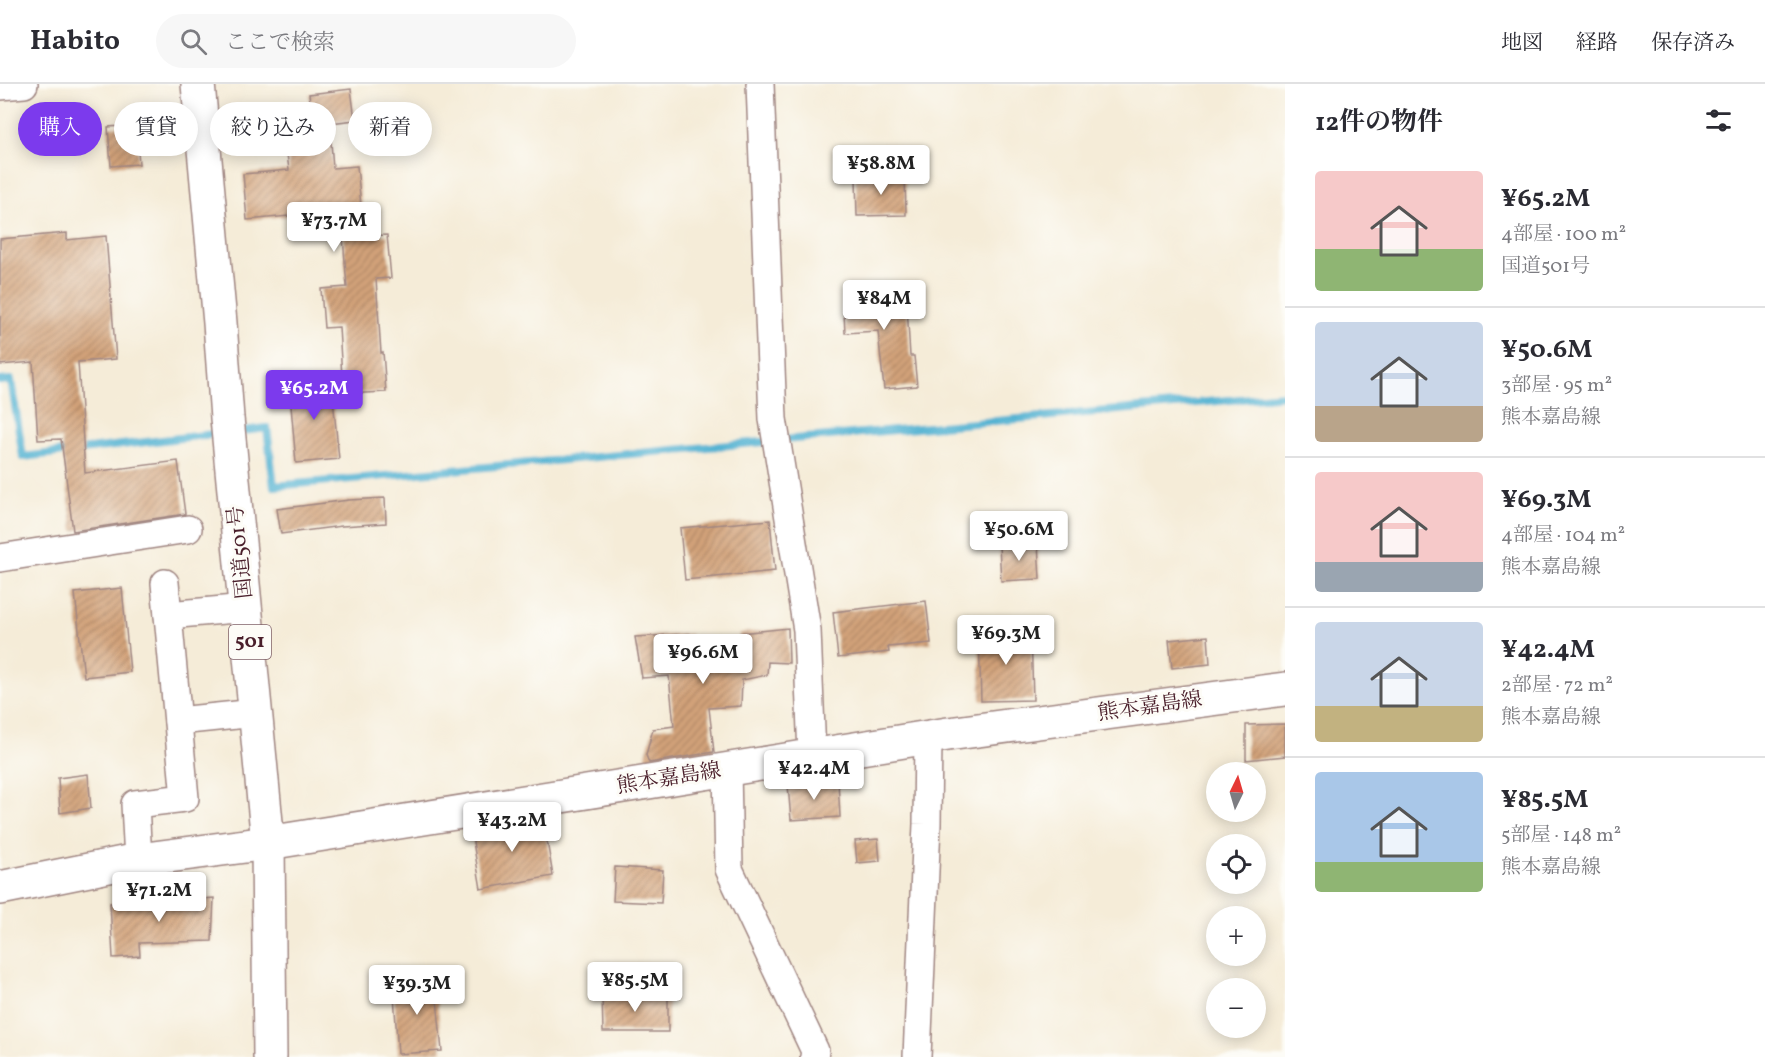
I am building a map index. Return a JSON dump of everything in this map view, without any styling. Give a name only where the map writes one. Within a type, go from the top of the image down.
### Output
[{"type":"main road","name":"国道501号","points":[[198,84],[228,429],[268,843],[270,1057]]},
{"type":"main road","name":"熊本嘉島線","points":[[0,888],[138,860],[268,843],[928,737],[1285,689]]},
{"type":"street","points":[[0,86],[24,84]]},
{"type":"street","points":[[760,84],[773,419],[807,630],[812,756]]},
{"type":"street","points":[[0,558],[188,529]]},
{"type":"street","points":[[138,860],[135,804],[184,798],[165,583]]},
{"type":"street","points":[[168,615],[246,608]]},
{"type":"street","points":[[178,721],[256,714]]},
{"type":"street","points":[[917,1057],[927,824],[928,737]]},
{"type":"street","points":[[727,770],[729,869],[815,1051],[814,1057]]},
{"type":"building","points":[[351,89],[353,102],[348,102],[348,121],[336,122],[336,102],[310,102],[309,94]]},
{"type":"building","points":[[108,127],[114,127],[114,156],[138,156],[139,164],[111,166]]},
{"type":"building","points":[[287,156],[332,156],[333,168],[357,166],[364,236],[387,235],[391,278],[376,279],[386,392],[343,394],[339,327],[324,328],[321,289],[347,287],[341,211],[247,220],[243,174],[289,170]]},
{"type":"building","points":[[905,176],[906,215],[857,216],[856,178]]},
{"type":"building","points":[[67,233],[67,240],[106,236],[116,359],[78,362],[85,473],[178,461],[185,514],[73,531],[61,439],[38,440],[33,362],[0,365],[0,239]]},
{"type":"building","points":[[906,289],[910,356],[914,356],[917,386],[884,389],[878,331],[845,333],[843,292]]},
{"type":"building","points":[[331,379],[339,459],[296,463],[289,383]]},
{"type":"building","points":[[385,498],[386,523],[281,534],[277,509]]},
{"type":"building","points":[[770,520],[775,571],[685,580],[680,528]]},
{"type":"building","points":[[1038,544],[1040,579],[1001,581],[999,545]]},
{"type":"building","points":[[122,588],[130,672],[84,677],[75,593]]},
{"type":"building","points":[[926,601],[931,643],[888,647],[889,652],[838,658],[833,612]]},
{"type":"building","points":[[788,628],[789,663],[768,662],[767,675],[742,680],[741,706],[709,708],[714,752],[649,763],[646,755],[653,729],[674,726],[669,676],[642,678],[635,637],[690,634],[696,655],[739,653],[740,633]]},
{"type":"building","points":[[1031,630],[1033,700],[981,701],[979,631]]},
{"type":"building","points":[[1208,636],[1210,664],[1172,668],[1169,640]]},
{"type":"building","points":[[1285,724],[1285,756],[1246,760],[1246,725]]},
{"type":"building","points":[[88,774],[91,808],[60,813],[58,778]]},
{"type":"building","points":[[838,781],[840,817],[791,820],[788,785]]},
{"type":"building","points":[[543,818],[553,876],[481,889],[471,830]]},
{"type":"building","points":[[878,839],[880,861],[857,863],[855,841]]},
{"type":"building","points":[[615,867],[663,870],[661,903],[613,901]]},
{"type":"building","points":[[181,895],[181,901],[214,898],[212,941],[139,943],[140,956],[113,958],[110,903],[144,901],[144,896]]},
{"type":"building","points":[[435,979],[442,1051],[398,1054],[393,980]]},
{"type":"building","points":[[602,994],[668,994],[668,1032],[603,1032]]},
{"type":"waterway","points":[[0,381],[11,380],[23,457],[221,433]]},
{"type":"waterway","points":[[234,432],[267,428],[274,486],[1285,395]]}]
